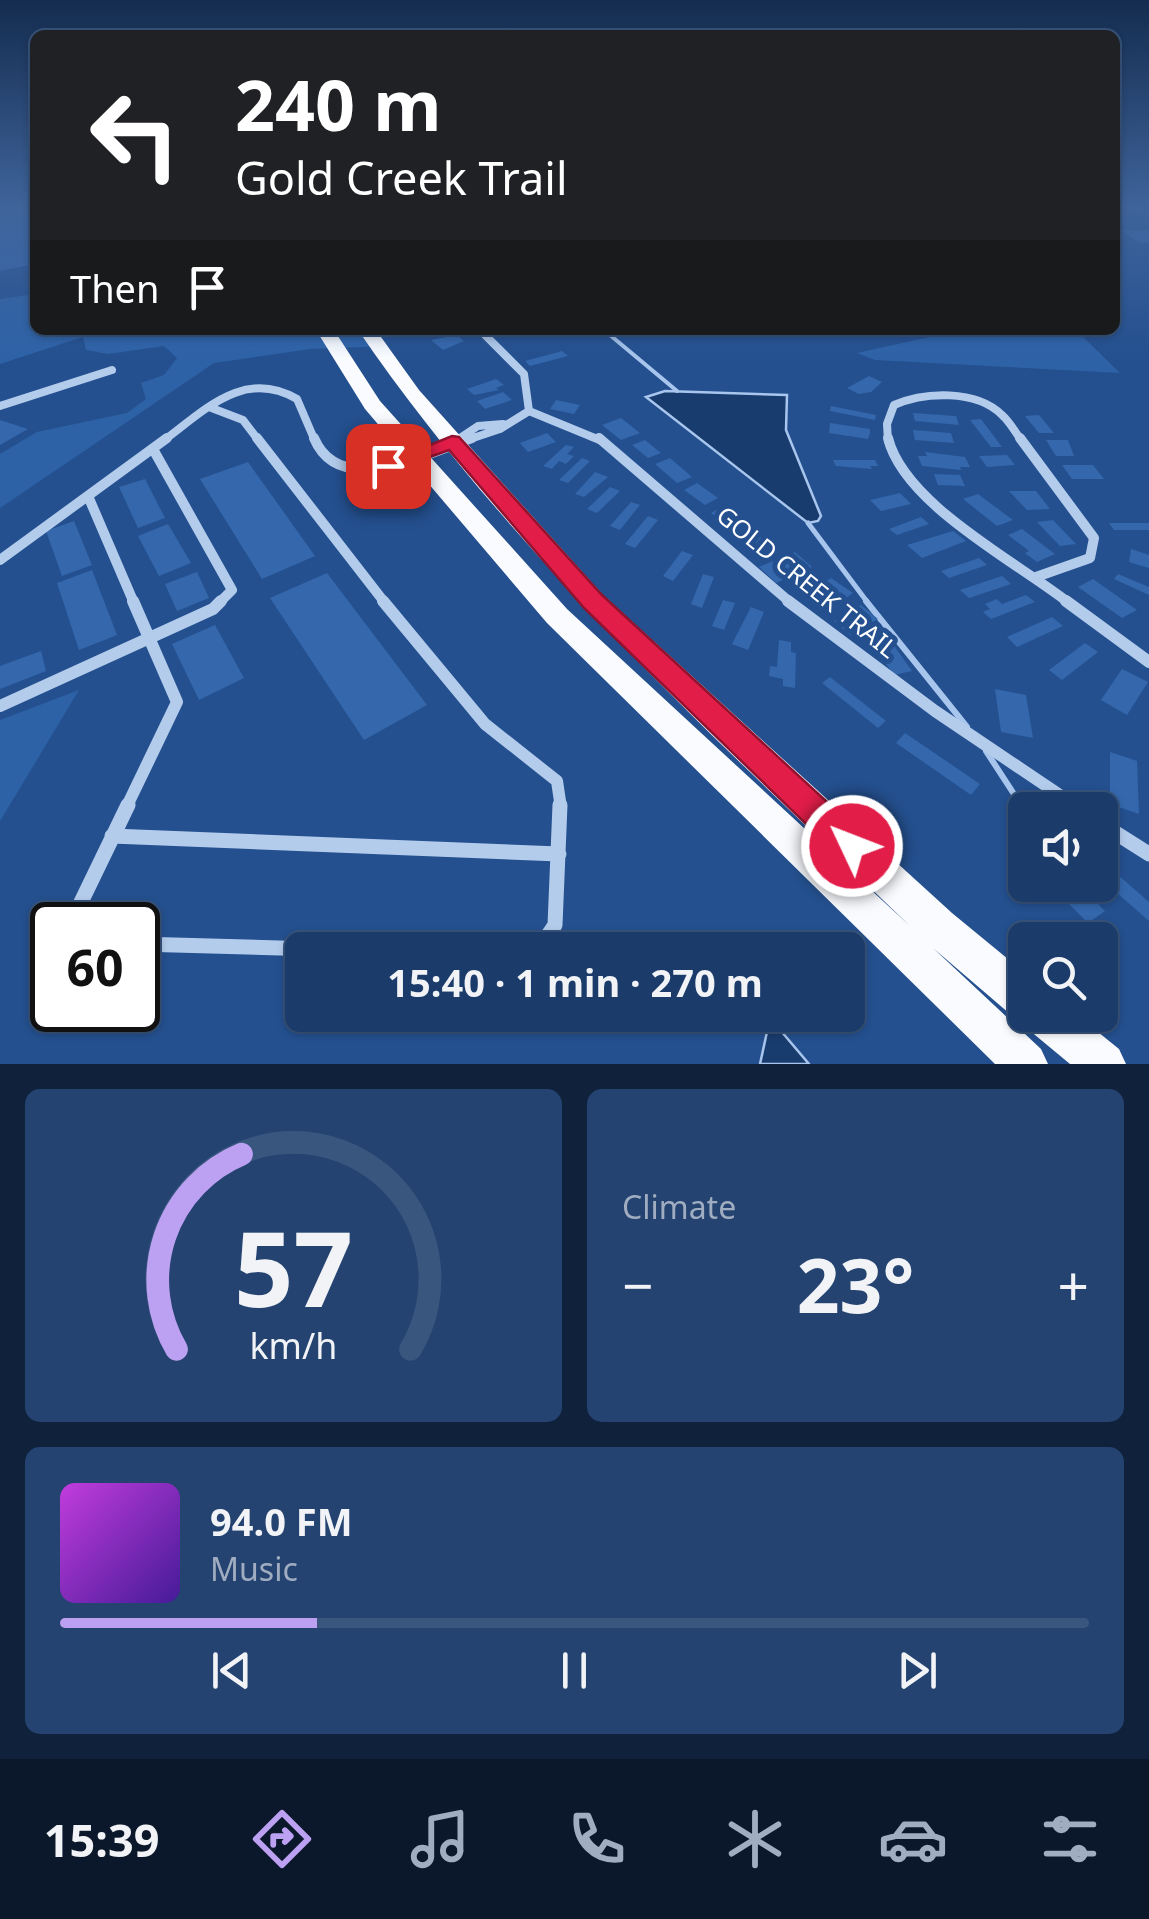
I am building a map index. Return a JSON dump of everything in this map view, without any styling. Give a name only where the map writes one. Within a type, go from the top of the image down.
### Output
[{"type":"main road","points":[[327,335],[372,405],[557,616],[1026,1064]]},
{"type":"main road","points":[[371,335],[455,441],[593,602],[938,927],[1008,985]]},
{"type":"main road","points":[[1065,1032],[1104,1064]]},
{"type":"street","points":[[0,560],[226,394],[263,384],[297,400],[320,454],[341,467],[372,471],[500,429],[529,411],[524,374],[485,335]]},
{"type":"street","points":[[0,406],[112,370]]},
{"type":"street","points":[[1036,577],[1090,558],[1094,538],[1001,413],[959,398],[910,398],[894,406],[886,436],[896,460],[958,520],[1109,637],[1149,662]]},
{"type":"street","points":[[209,407],[243,420],[440,674],[485,724],[557,780],[561,810],[555,926],[551,932]]},
{"type":"street","name":"GOLD CREEK TRAIL","points":[[529,411],[598,436],[796,607],[935,711],[1058,792]]},
{"type":"street","points":[[0,706],[213,610],[232,590],[153,450]]},
{"type":"street","points":[[81,902],[177,702],[88,496]]},
{"type":"street","points":[[1118,834],[1149,854]]},
{"type":"street","points":[[112,836],[559,854]]},
{"type":"street","points":[[160,945],[285,948]]},
{"type":"shaded area","points":[[30,295],[30,335],[374,335],[387,346],[310,349],[214,363],[0,508],[0,454],[37,432],[127,413],[146,399],[141,383],[164,375],[177,358],[164,346],[108,354],[86,350],[83,337],[0,364],[0,299]]},
{"type":"shaded area","points":[[938,335],[1081,335],[1120,373],[875,360],[857,353]]},
{"type":"shaded area","points":[[665,391],[787,395],[786,430],[821,516],[818,521],[808,523],[646,397]]},
{"type":"shaded area","points":[[79,690],[0,821],[0,720]]},
{"type":"shaded area","points":[[767,1032],[782,1032],[809,1064],[760,1064]]},
{"type":"building","points":[[0,259],[30,259],[30,265],[0,271]]},
{"type":"building","points":[[457,335],[464,341],[443,350],[431,340]]},
{"type":"building","points":[[562,351],[568,356],[530,366],[525,361]]},
{"type":"building","points":[[869,376],[882,382],[871,392],[859,394],[847,388]]},
{"type":"building","points":[[496,379],[504,385],[496,388],[499,390],[474,395],[467,389]]},
{"type":"building","points":[[503,392],[512,400],[485,409],[477,401]]},
{"type":"building","points":[[556,400],[580,405],[574,414],[550,409]]},
{"type":"building","points":[[831,406],[876,415],[875,420],[830,411]]},
{"type":"building","points":[[913,413],[956,416],[959,425],[915,421]]},
{"type":"building","points":[[1039,415],[1054,433],[1039,433],[1025,416]]},
{"type":"building","points":[[621,418],[640,433],[621,440],[602,425]]},
{"type":"building","points":[[981,419],[1002,447],[991,447],[970,420]]},
{"type":"building","points":[[0,420],[28,429],[0,445]]},
{"type":"building","points":[[830,423],[870,429],[868,439],[829,433]]},
{"type":"building","points":[[913,430],[951,433],[954,443],[915,440]]},
{"type":"building","points":[[547,433],[556,442],[528,452],[520,443]]},
{"type":"building","points":[[645,440],[661,453],[648,458],[632,445]]},
{"type":"building","points":[[1046,440],[1068,440],[1074,456],[1056,456]]},
{"type":"building","points":[[566,445],[574,447],[567,454],[574,456],[566,464],[559,461],[552,469],[543,466]]},
{"type":"building","points":[[925,452],[965,457],[970,467],[960,467],[961,470],[922,466],[918,456],[927,456]]},
{"type":"building","points":[[1007,455],[1015,465],[987,467],[979,456]]},
{"type":"building","points":[[582,458],[590,461],[568,483],[559,480]]},
{"type":"building","points":[[670,458],[692,477],[677,483],[655,464]]},
{"type":"building","points":[[833,460],[875,460],[878,466],[836,466]]},
{"type":"building","points":[[248,462],[315,556],[262,579],[200,479]]},
{"type":"building","points":[[1062,465],[1093,465],[1104,479],[1072,479]]},
{"type":"building","points":[[595,472],[608,477],[584,497],[575,494]]},
{"type":"building","points":[[934,474],[960,475],[965,486],[938,485]]},
{"type":"building","points":[[145,479],[165,518],[138,528],[119,487]]},
{"type":"building","points":[[697,483],[718,498],[705,505],[684,490]]},
{"type":"building","points":[[610,487],[620,491],[597,513],[587,509]]},
{"type":"building","points":[[1009,491],[1036,491],[1050,509],[1027,510]]},
{"type":"building","points":[[900,493],[911,504],[881,511],[870,500]]},
{"type":"building","points":[[978,494],[1013,520],[997,526],[963,499]]},
{"type":"building","points":[[631,502],[640,505],[620,530],[610,526]]},
{"type":"building","points":[[728,504],[750,520],[733,529],[711,513]]},
{"type":"building","points":[[648,516],[658,520],[635,548],[625,544]]},
{"type":"building","points":[[921,517],[929,524],[897,535],[889,529]]},
{"type":"building","points":[[1053,520],[1076,544],[1060,546],[1037,522]]},
{"type":"building","points":[[74,521],[92,565],[62,576],[46,531]]},
{"type":"building","points":[[1109,523],[1149,523],[1149,530],[1114,530]]},
{"type":"building","points":[[168,524],[191,563],[159,576],[138,536]]},
{"type":"building","points":[[1022,529],[1055,554],[1037,562],[1025,553],[1029,551],[1008,535]]},
{"type":"building","points":[[750,530],[769,543],[757,550],[738,537]]},
{"type":"building","points":[[953,531],[966,541],[922,558],[907,545]]},
{"type":"building","points":[[1131,549],[1149,555],[1149,568],[1129,562]]},
{"type":"building","points":[[682,551],[693,555],[673,581],[663,576]]},
{"type":"building","points":[[795,552],[812,567],[776,583],[759,567]]},
{"type":"building","points":[[979,558],[987,565],[949,578],[941,571]]},
{"type":"building","points":[[92,570],[117,635],[79,650],[57,583]]},
{"type":"building","points":[[197,572],[209,598],[177,611],[165,584]]},
{"type":"building","points":[[327,573],[427,705],[364,740],[270,598]]},
{"type":"building","points":[[703,574],[714,577],[702,608],[691,604]]},
{"type":"building","points":[[1118,574],[1149,587],[1149,595],[1114,579]]},
{"type":"building","points":[[1002,576],[1011,584],[969,598],[960,590]]},
{"type":"building","points":[[831,578],[853,593],[833,607],[827,603],[819,608],[803,597]]},
{"type":"building","points":[[1093,579],[1137,610],[1122,618],[1078,587]]},
{"type":"building","points":[[1026,595],[1035,602],[991,619],[983,612],[990,609],[985,604],[997,599],[1002,604]]},
{"type":"building","points":[[723,600],[735,603],[724,630],[712,626]]},
{"type":"building","points":[[861,605],[878,619],[850,635],[834,621]]},
{"type":"building","points":[[751,607],[764,612],[748,650],[732,644]]},
{"type":"building","points":[[1052,617],[1063,626],[1017,647],[1007,637]]},
{"type":"building","points":[[215,625],[244,678],[199,700],[172,644]]},
{"type":"building","points":[[779,640],[791,642],[791,652],[796,653],[795,688],[783,686],[783,679],[769,676],[770,666],[777,667]]},
{"type":"building","points":[[890,640],[912,671],[894,675],[872,644]]},
{"type":"building","points":[[1085,643],[1098,652],[1062,680],[1049,670]]},
{"type":"building","points":[[41,651],[46,671],[0,689],[0,666]]},
{"type":"building","points":[[1122,669],[1148,682],[1127,715],[1101,700]]},
{"type":"building","points":[[830,677],[886,721],[878,728],[822,683]]},
{"type":"building","points":[[995,689],[1026,695],[1033,738],[1001,732]]},
{"type":"building","points":[[905,733],[980,784],[971,795],[896,743]]},
{"type":"building","points":[[1110,752],[1137,761],[1139,814],[1118,807],[1118,792],[1110,792]]},
{"type":"building","points":[[1118,875],[1149,902],[1149,921],[1118,894]]},
{"type":"building","points":[[1067,902],[1096,902],[1105,911],[1087,922]]},
{"type":"waterway","points":[[610,335],[677,391]]},
{"type":"waterway","points":[[808,523],[868,603]]},
{"type":"waterway","points":[[866,601],[967,727]]},
{"type":"waterway","points":[[986,751],[1013,792]]},
{"type":"route","points":[[388,466],[452,442],[593,602],[852,846]]}]
